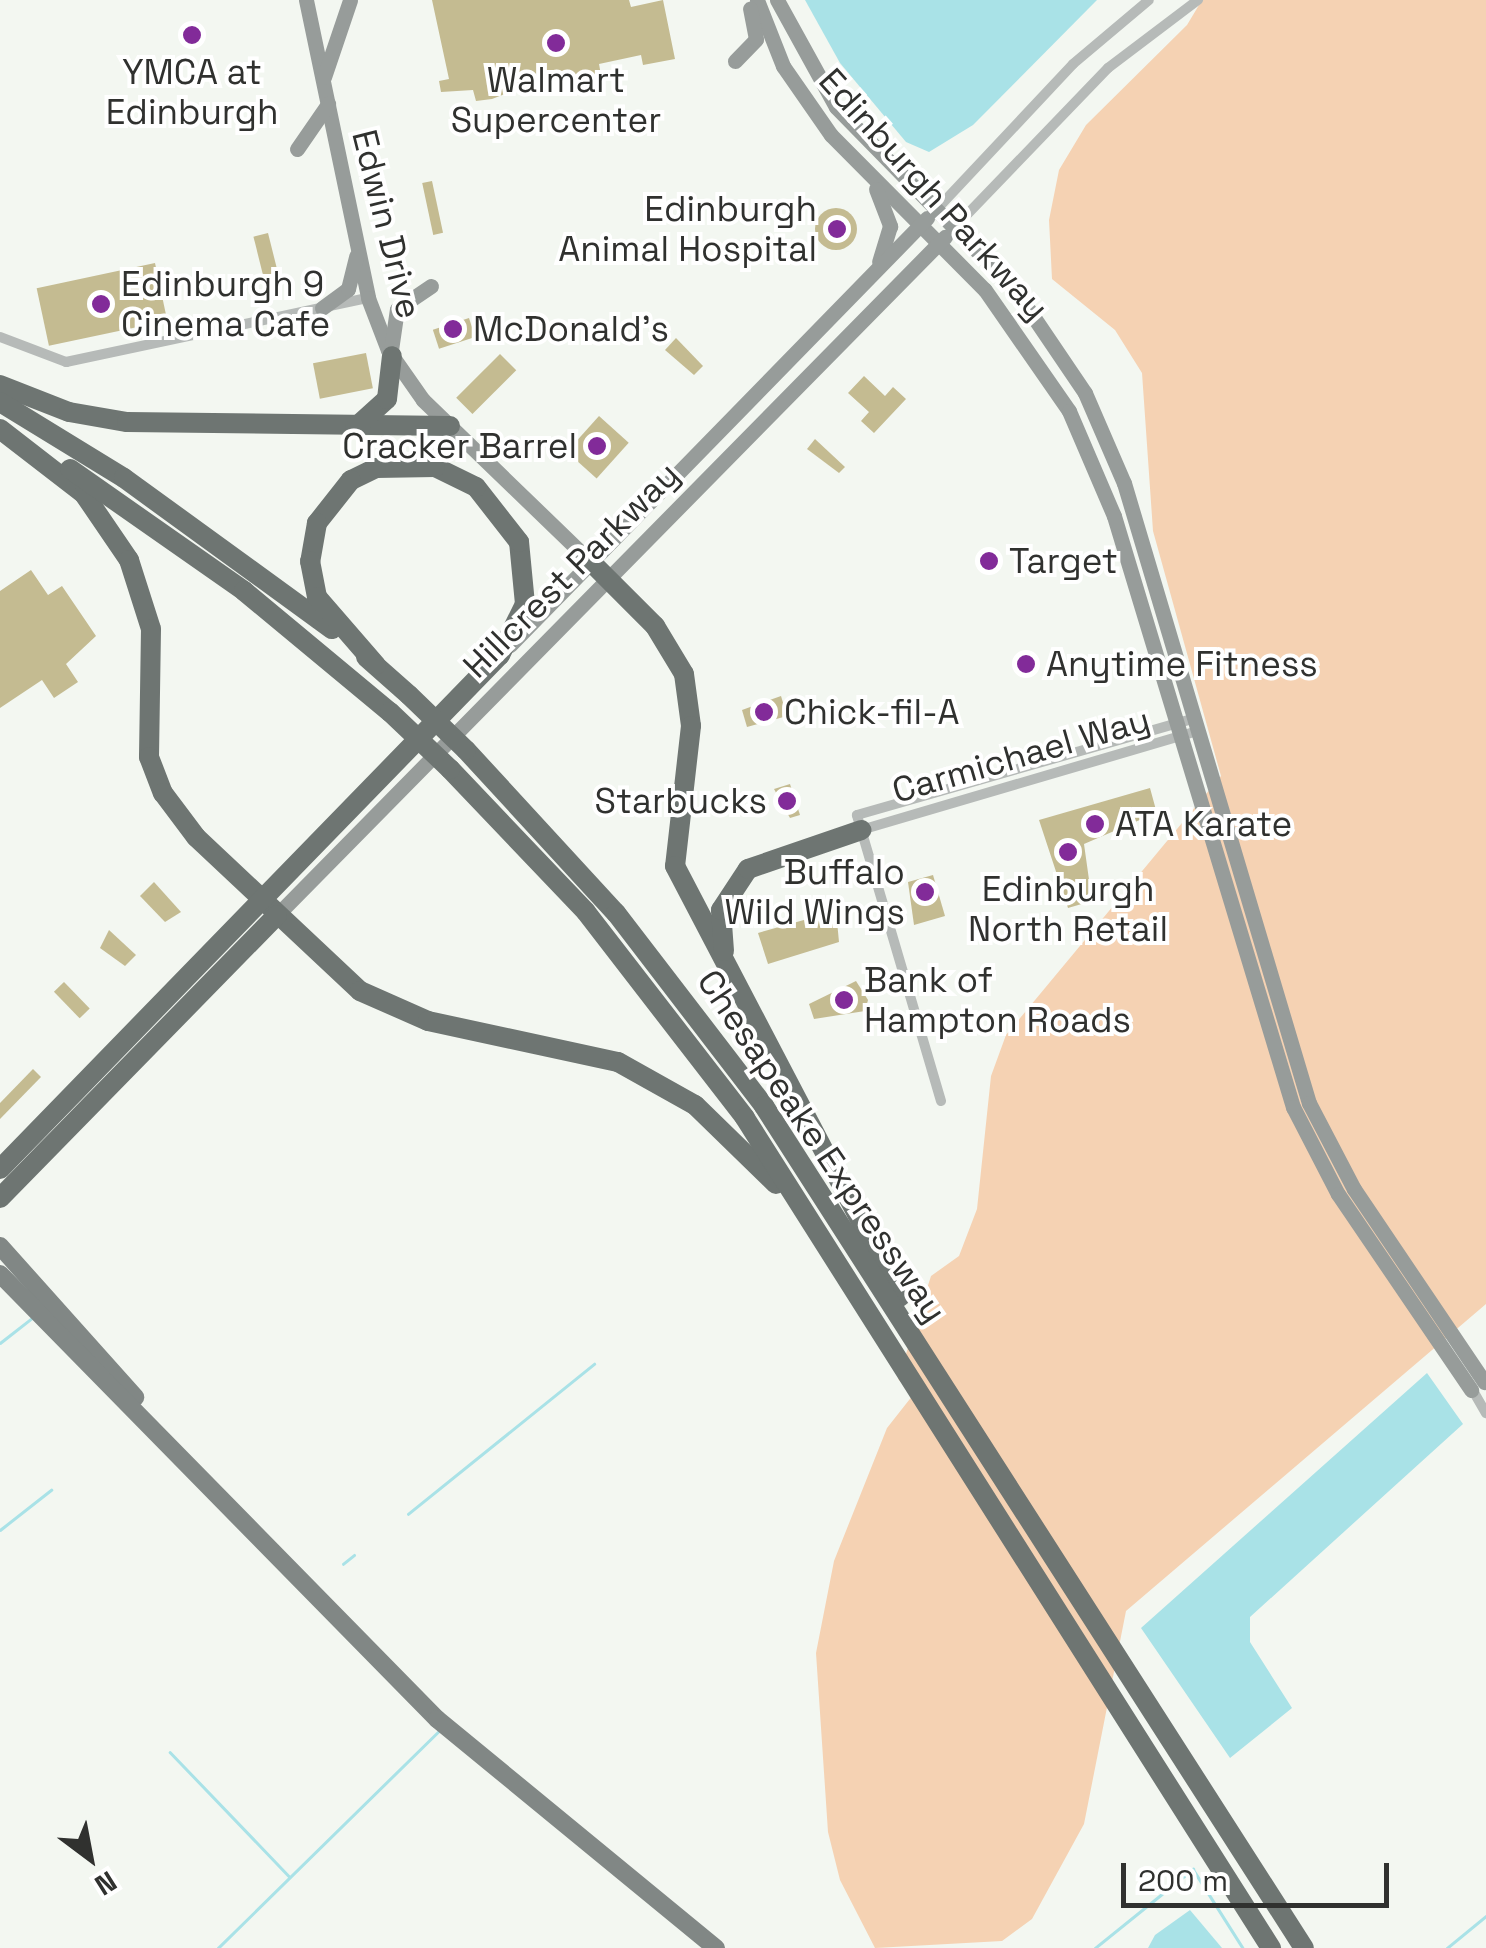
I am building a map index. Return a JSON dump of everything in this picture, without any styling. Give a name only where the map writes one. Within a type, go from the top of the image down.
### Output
[{"type":"highway","points":[[349,430],[370,420],[386,399],[391,355]]},
{"type":"highway","points":[[0,385],[96,418],[349,430],[450,426]]},
{"type":"highway","name":"Chesapeake Expressway","points":[[0,402],[185,520],[376,665],[466,750],[616,913],[723,1048],[1304,1948]]},
{"type":"highway","points":[[0,428],[63,474],[122,547],[151,629],[148,747],[157,781],[180,820],[338,974],[386,1005],[602,1055],[696,1105],[752,1154],[880,1328]]},
{"type":"highway","name":"Chesapeake Expressway","points":[[0,428],[175,538],[390,712],[573,898],[687,1037],[880,1328],[1272,1948]]},
{"type":"highway","points":[[376,665],[317,597],[312,544],[326,507],[351,480],[406,463],[435,467],[476,488],[520,542],[525,604],[500,655]]},
{"type":"highway","points":[[591,562],[667,642],[689,690],[675,866],[965,1418]]},
{"type":"highway","name":"Hillcrest Parkway","points":[[0,1169],[500,655]]},
{"type":"highway","points":[[729,972],[721,910],[748,869],[859,822]]},
{"type":"highway","name":"Hillcrest Parkway","points":[[0,1198],[277,916]]},
{"type":"main road","name":"Edwin Drive","points":[[306,0],[368,298],[391,355],[450,426],[591,562]]},
{"type":"main road","points":[[323,81],[350,0]]},
{"type":"main road","points":[[735,61],[756,39],[748,0]]},
{"type":"main road","name":"Edinburgh Parkway","points":[[757,0],[778,55],[817,117],[870,177],[921,224],[1006,315],[1069,411],[1108,500],[1322,1131],[1482,1384]]},
{"type":"main road","name":"Edinburgh Parkway","points":[[776,0],[812,73],[860,136],[955,227],[1042,324],[1100,423],[1186,728]]},
{"type":"main road","points":[[778,55],[812,73]]},
{"type":"main road","points":[[297,149],[328,104]]},
{"type":"main road","points":[[862,286],[886,250],[890,226],[870,177]]},
{"type":"main road","name":"Hillcrest Parkway","points":[[500,655],[937,209]]},
{"type":"main road","name":"Hillcrest Parkway","points":[[277,916],[955,227]]},
{"type":"main road","points":[[322,308],[348,289],[357,248]]},
{"type":"main road","points":[[391,355],[397,309],[431,286]]},
{"type":"main road","points":[[0,1246],[261,1540]]},
{"type":"main road","points":[[0,1274],[437,1720],[716,1948]]},
{"type":"street","name":"Hillcrest Parkway","points":[[937,209],[1060,78],[1149,0]]},
{"type":"street","name":"Hillcrest Parkway","points":[[955,227],[1108,68],[1198,0]]},
{"type":"street","points":[[0,338],[66,362],[368,298]]},
{"type":"street","name":"Carmichael Way","points":[[859,822],[1186,728]]},
{"type":"street","points":[[859,822],[941,1101]]},
{"type":"street","name":"Edinburgh Parkway","points":[[1482,1384],[1486,1412]]},
{"type":"shaded area","points":[[1202,0],[1486,0],[1486,1304],[1126,1611],[1084,1824],[1032,1919],[1002,1941],[875,1948],[840,1880],[828,1832],[816,1653],[834,1561],[887,1428],[913,1395],[898,1379],[931,1276],[959,1256],[977,1209],[991,1076],[1006,1035],[1221,776],[1153,531],[1142,373],[1115,330],[1052,279],[1049,220],[1059,170],[1086,125],[1187,25]]},
{"type":"water","points":[[805,0],[1097,0],[973,125],[929,152],[906,142],[840,63]]},
{"type":"water","points":[[1427,1373],[1463,1424],[1250,1617],[1250,1642],[1292,1708],[1230,1758],[1141,1628]]},
{"type":"water","points":[[1190,1910],[1222,1948],[1148,1948],[1155,1935]]},
{"type":"building","name":"Walmart Supercenter","points":[[432,0],[629,0],[631,7],[663,0],[675,59],[643,65],[641,55],[599,64],[601,75],[530,84],[476,101],[473,90],[441,92],[439,81],[449,79]]},
{"type":"building","points":[[432,181],[443,233],[433,235],[422,183]]},
{"type":"building","name":"Edinburgh Animal Hospital","points":[[836,208],[851,214],[857,229],[851,244],[836,250],[821,244],[815,229],[821,214]]},
{"type":"building","points":[[268,233],[280,281],[265,284],[253,237]]},
{"type":"building","name":"Edinburgh 9 Cinema Cafe","points":[[155,263],[167,321],[49,346],[37,288]]},
{"type":"building","name":"McDonald's","points":[[469,318],[475,337],[439,349],[433,330]]},
{"type":"building","points":[[676,338],[703,366],[694,375],[665,350]]},
{"type":"building","points":[[366,353],[373,388],[320,399],[313,363]]},
{"type":"building","points":[[500,354],[516,370],[472,414],[456,398]]},
{"type":"building","points":[[864,376],[885,396],[893,387],[906,399],[874,433],[861,421],[869,412],[848,393]]},
{"type":"building","name":"Cracker Barrel","points":[[599,416],[629,443],[597,478],[567,452]]},
{"type":"building","points":[[815,439],[845,467],[839,473],[807,449]]},
{"type":"building","points":[[31,570],[48,595],[62,586],[96,636],[66,664],[78,682],[54,698],[42,680],[0,708],[0,591]]},
{"type":"building","name":"Chick-fil-A","points":[[781,696],[787,716],[747,727],[742,710]]},
{"type":"building","name":"Starbucks","points":[[790,784],[800,815],[790,818],[774,789]]},
{"type":"building","name":"Edinburgh North Retail","points":[[1150,788],[1156,810],[1149,816],[1084,844],[1092,901],[1068,908],[1039,820]]},
{"type":"building","name":"Buffalo Wild Wings","points":[[933,875],[945,916],[914,925],[908,882]]},
{"type":"building","points":[[154,882],[181,912],[165,922],[140,896]]},
{"type":"building","points":[[836,911],[839,942],[768,964],[758,933]]},
{"type":"building","points":[[109,930],[136,955],[125,966],[100,948]]},
{"type":"building","name":"Bank of Hampton Roads","points":[[856,981],[868,1000],[865,1011],[814,1019],[809,1004]]},
{"type":"building","points":[[64,982],[90,1009],[80,1018],[54,992]]},
{"type":"building","points":[[33,1069],[41,1077],[0,1119],[0,1103]]},
{"type":"waterway","points":[[0,1343],[31,1319]]},
{"type":"waterway","points":[[408,1514],[594,1364]]},
{"type":"waterway","points":[[0,1530],[51,1490]]},
{"type":"waterway","points":[[343,1564],[354,1555]]},
{"type":"waterway","points":[[218,1948],[438,1732]]},
{"type":"waterway","points":[[170,1752],[289,1876]]},
{"type":"waterway","points":[[1095,1948],[1193,1869],[1243,1948]]},
{"type":"waterway","points":[[1447,1948],[1486,1916]]},
{"type":"place","name":"YMCA at Edinburgh","points":[[192,35]]},
{"type":"place","name":"Walmart Supercenter","points":[[556,43]]},
{"type":"place","name":"Edinburgh Animal Hospital","points":[[837,229]]},
{"type":"place","name":"Edinburgh 9 Cinema Cafe","points":[[101,304]]},
{"type":"place","name":"McDonald's","points":[[453,329]]},
{"type":"place","name":"Cracker Barrel","points":[[597,446]]},
{"type":"place","name":"Target","points":[[989,561]]},
{"type":"place","name":"Anytime Fitness","points":[[1026,664]]},
{"type":"place","name":"Chick-fil-A","points":[[764,712]]},
{"type":"place","name":"Starbucks","points":[[787,801]]},
{"type":"place","name":"ATA Karate","points":[[1095,824]]},
{"type":"place","name":"Edinburgh North Retail","points":[[1068,852]]},
{"type":"place","name":"Buffalo Wild Wings","points":[[925,892]]},
{"type":"place","name":"Bank of Hampton Roads","points":[[844,1000]]}]
